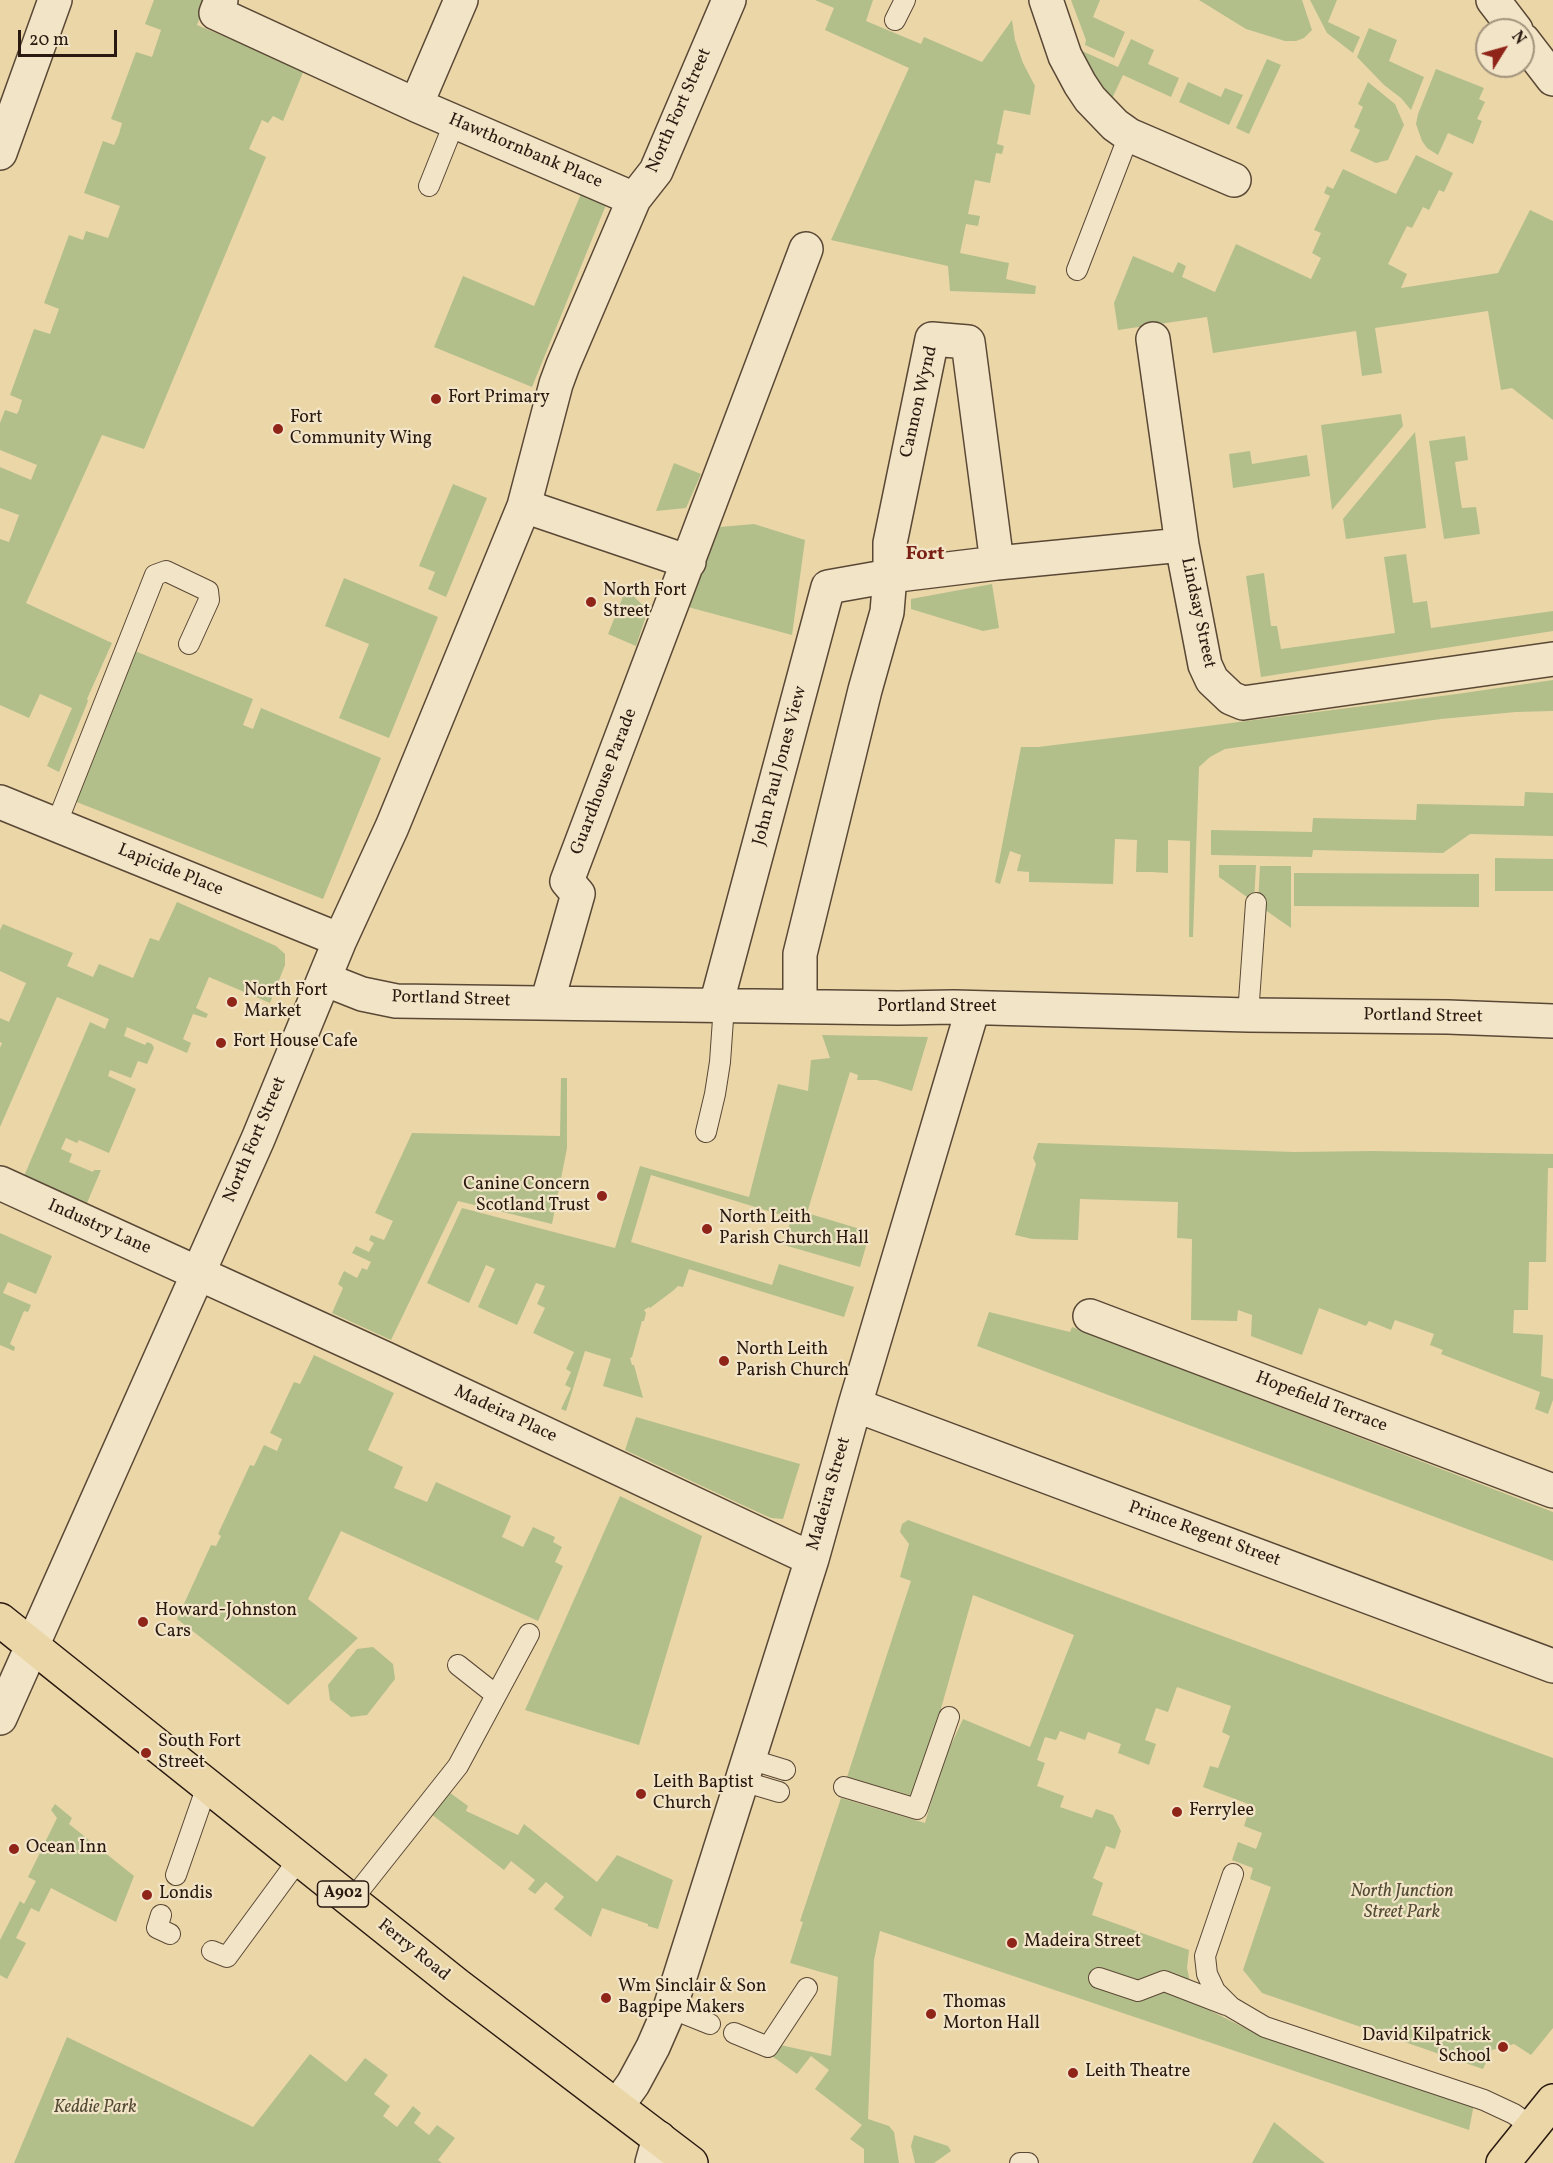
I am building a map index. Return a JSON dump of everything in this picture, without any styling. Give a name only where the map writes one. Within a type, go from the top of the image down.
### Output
[{"type":"main road","name":"Ferry Road","points":[[0,1620],[457,1985],[618,2106],[655,2151],[691,2163]]},
{"type":"main road","points":[[1503,2163],[1553,2101]]},
{"type":"street","points":[[0,153],[55,0]]},
{"type":"street","name":"Hawthornbank Place","points":[[221,0],[216,12],[416,105],[634,199]]},
{"type":"street","points":[[416,105],[462,0]]},
{"type":"street","name":"North Fort Street","points":[[32,1646],[258,1139],[340,940],[392,827],[524,506],[556,384],[634,199],[656,171],[729,0]]},
{"type":"street","points":[[1046,0],[1065,57],[1080,84],[1102,112],[1129,135],[1234,180]]},
{"type":"street","points":[[1493,0],[1507,18]]},
{"type":"street","points":[[1535,56],[1553,79]]},
{"type":"street","name":"Guardhouse Parade","points":[[548,1003],[578,894],[567,881],[806,249]]},
{"type":"street","name":"Cannon Wynd","points":[[890,576],[890,543],[932,339],[968,342],[997,563]]},
{"type":"street","name":"Lindsay Street","points":[[1153,339],[1182,545],[1205,665],[1212,680],[1230,699],[1243,703],[1553,659]]},
{"type":"street","points":[[524,506],[688,562]]},
{"type":"street","name":"John Paul Jones View","points":[[720,1005],[828,586],[997,563],[1182,545]]},
{"type":"street","points":[[800,1006],[800,954],[864,690],[887,612],[890,576]]},
{"type":"street","name":"Lapicide Place","points":[[0,802],[340,940]]},
{"type":"street","name":"Portland Street","points":[[324,979],[362,994],[396,1001],[973,1008],[1553,1021]]},
{"type":"street","name":"Madeira Street","points":[[618,2106],[633,2085],[670,2008],[812,1559],[855,1405],[973,1008]]},
{"type":"street","name":"Industry Lane","points":[[0,1183],[198,1272]]},
{"type":"street","name":"Madeira Place","points":[[198,1272],[812,1559]]},
{"type":"street","name":"Hopefield Terrace","points":[[1090,1316],[1553,1491]]},
{"type":"street","name":"Prince Regent Street","points":[[855,1405],[1553,1666]]},
{"type":"street","points":[[0,1718],[32,1646]]},
{"type":"lane","points":[[895,20],[905,0]]},
{"type":"lane","points":[[429,186],[454,121]]},
{"type":"lane","points":[[1077,270],[1129,135]]},
{"type":"lane","points":[[56,825],[155,575],[166,571],[208,591],[209,600],[189,644]]},
{"type":"lane","points":[[1248,1015],[1256,903]]},
{"type":"lane","points":[[706,1132],[720,1062],[720,1005]]},
{"type":"lane","points":[[351,1901],[459,1766],[529,1635]]},
{"type":"lane","points":[[458,1665],[496,1695]]},
{"type":"lane","points":[[844,1787],[917,1809],[949,1717]]},
{"type":"lane","points":[[745,1770],[785,1770]]},
{"type":"lane","points":[[745,1770],[779,1792]]},
{"type":"lane","points":[[176,1875],[207,1786]]},
{"type":"lane","points":[[212,1951],[227,1957],[299,1860]]},
{"type":"lane","points":[[1231,2007],[1215,1991],[1206,1974],[1205,1956],[1233,1874]]},
{"type":"lane","points":[[161,1915],[157,1928],[170,1934]]},
{"type":"lane","points":[[1099,1978],[1137,1990],[1164,1981],[1231,2007],[1265,2027],[1484,2100],[1514,2114],[1532,2127]]},
{"type":"lane","points":[[734,2033],[768,2048],[807,1988]]},
{"type":"lane","points":[[670,2008],[710,2024]]},
{"type":"lane","points":[[1020,2163],[1028,2163]]},
{"type":"green space","points":[[154,0],[206,0],[197,25],[304,70],[283,121],[273,116],[268,123],[262,120],[249,149],[266,157],[144,449],[102,435],[26,603],[112,643],[87,699],[59,772],[47,766],[72,708],[40,694],[29,718],[0,705],[0,539],[9,542],[19,515],[0,508],[0,467],[31,480],[37,465],[0,450],[0,423],[5,410],[17,414],[19,410],[22,400],[10,395],[34,329],[50,334],[59,309],[44,303],[69,235],[83,240],[86,231],[108,238],[120,206],[84,193],[103,141],[114,145],[119,134],[122,123],[111,119],[136,52],[152,57],[161,30],[145,24]]},
{"type":"green space","points":[[815,0],[873,0],[866,21],[921,44],[924,37],[982,62],[1012,20],[1015,40],[1023,63],[1035,86],[1030,115],[1004,110],[997,144],[1004,146],[1002,154],[996,153],[990,183],[975,180],[968,214],[980,216],[978,226],[966,224],[960,253],[1009,263],[1006,279],[1036,286],[1035,294],[950,291],[948,266],[831,240],[909,68],[825,30],[834,8]]},
{"type":"green space","points":[[1071,0],[1100,0],[1093,17],[1125,32],[1114,58],[1085,45],[1086,40]]},
{"type":"green space","points":[[1199,0],[1302,0],[1312,30],[1304,38],[1285,41],[1246,29]]},
{"type":"green space","points":[[1310,0],[1337,0],[1328,22],[1360,37],[1353,53],[1327,33]]},
{"type":"green space","points":[[1369,28],[1397,40],[1389,61],[1424,77],[1411,110],[1357,57]]},
{"type":"green space","points":[[1131,39],[1154,50],[1148,64],[1179,78],[1171,97],[1123,75],[1110,103],[1080,58],[1082,51],[1118,67]]},
{"type":"green space","points":[[1267,59],[1281,65],[1249,134],[1236,128]]},
{"type":"green space","points":[[1436,69],[1484,88],[1479,99],[1485,102],[1477,119],[1482,121],[1473,144],[1448,133],[1438,155],[1427,148],[1422,141],[1416,124]]},
{"type":"green space","points":[[1188,82],[1221,97],[1225,88],[1243,95],[1229,125],[1179,102]]},
{"type":"green space","points":[[1368,82],[1395,104],[1404,125],[1388,160],[1376,163],[1350,151],[1360,130],[1354,127],[1363,107],[1358,104]]},
{"type":"green space","points":[[1416,155],[1453,173],[1444,192],[1439,190],[1429,210],[1423,207],[1412,228],[1407,226],[1388,264],[1407,274],[1401,288],[1498,273],[1530,210],[1553,221],[1553,420],[1512,388],[1501,390],[1488,311],[1375,328],[1382,373],[1362,376],[1356,331],[1213,353],[1207,317],[1118,330],[1114,303],[1133,256],[1173,273],[1178,262],[1186,266],[1182,277],[1215,292],[1236,244],[1311,279],[1321,258],[1312,253],[1321,233],[1314,230],[1330,196],[1324,193],[1327,186],[1333,189],[1343,169],[1396,194]]},
{"type":"green space","points":[[583,189],[608,200],[532,387],[434,347],[463,276],[534,306]]},
{"type":"green space","points":[[1401,414],[1403,426],[1332,510],[1321,425]]},
{"type":"green space","points":[[1415,432],[1426,528],[1346,539],[1343,519]]},
{"type":"green space","points":[[1465,436],[1468,460],[1455,462],[1461,503],[1462,508],[1476,507],[1480,534],[1444,539],[1429,441]]},
{"type":"green space","points":[[1250,451],[1252,464],[1307,455],[1310,476],[1233,488],[1229,454]]},
{"type":"green space","points":[[674,463],[701,474],[686,508],[656,511]]},
{"type":"green space","points":[[453,484],[487,498],[446,597],[428,589],[435,572],[419,566]]},
{"type":"green space","points":[[754,524],[805,540],[792,635],[688,607],[720,527]]},
{"type":"green space","points":[[1406,554],[1413,603],[1427,601],[1431,628],[1553,611],[1553,631],[1261,677],[1246,576],[1264,573],[1271,626],[1277,626],[1281,649],[1395,633],[1384,557]]},
{"type":"green space","points":[[344,578],[438,617],[389,738],[339,718],[369,644],[325,626]]},
{"type":"green space","points":[[992,584],[999,628],[983,631],[911,609],[911,599]]},
{"type":"green space","points":[[626,589],[648,610],[636,646],[608,634]]},
{"type":"green space","points":[[130,649],[253,699],[243,725],[253,729],[261,708],[381,758],[323,899],[69,799]]},
{"type":"green space","points":[[1553,680],[1553,711],[1441,719],[1225,749],[1210,757],[1199,767],[1193,937],[1189,937],[1190,841],[1168,840],[1168,873],[1136,872],[1137,840],[1115,839],[1113,884],[1029,882],[1029,872],[1017,871],[1021,855],[1010,851],[1000,884],[995,882],[1021,747],[1145,734]]},
{"type":"green space","points":[[1525,792],[1553,793],[1553,836],[1470,834],[1443,853],[1313,850],[1312,857],[1211,855],[1211,830],[1312,832],[1313,818],[1416,820],[1417,804],[1524,806]]},
{"type":"green space","points":[[1495,858],[1553,859],[1553,891],[1495,891]]},
{"type":"green space","points":[[1219,865],[1256,865],[1254,902],[1219,877]]},
{"type":"green space","points":[[1260,866],[1291,866],[1291,928],[1258,905]]},
{"type":"green space","points":[[1294,873],[1479,874],[1479,907],[1294,906]]},
{"type":"green space","points":[[177,902],[276,946],[285,954],[285,965],[270,1003],[209,977],[196,1008],[208,1014],[206,1018],[193,1014],[183,1039],[191,1043],[187,1053],[127,1027],[124,1036],[145,1045],[147,1042],[152,1044],[154,1048],[147,1064],[138,1061],[131,1078],[110,1070],[108,1076],[136,1089],[109,1153],[79,1140],[77,1143],[66,1138],[61,1149],[72,1154],[69,1162],[93,1172],[101,1170],[87,1203],[24,1176],[90,1022],[105,1029],[109,1019],[57,997],[0,1127],[0,1048],[2,1043],[0,1042],[0,1018],[9,1022],[26,983],[0,971],[0,930],[3,924],[73,953],[67,966],[93,977],[99,964],[133,978],[150,938],[159,941]]},
{"type":"green space","points":[[822,1035],[928,1037],[912,1091],[877,1080],[857,1080],[858,1075],[850,1072],[807,1213],[870,1232],[860,1267],[784,1245],[791,1218],[651,1175],[631,1242],[772,1285],[779,1264],[854,1287],[844,1317],[689,1269],[683,1287],[678,1286],[650,1308],[644,1310],[646,1313],[644,1321],[642,1321],[630,1358],[643,1398],[603,1386],[611,1359],[585,1351],[566,1411],[561,1409],[571,1388],[565,1385],[571,1372],[566,1369],[574,1352],[533,1333],[545,1308],[537,1304],[545,1286],[536,1283],[517,1325],[478,1307],[495,1269],[486,1265],[469,1303],[427,1283],[462,1208],[615,1248],[640,1166],[749,1197],[778,1084],[808,1091],[811,1060],[830,1058]]},
{"type":"green space","points":[[561,1078],[567,1078],[567,1148],[552,1224],[458,1201],[391,1340],[332,1313],[343,1288],[338,1284],[344,1271],[357,1278],[362,1268],[367,1270],[371,1262],[352,1253],[356,1246],[369,1252],[374,1243],[369,1240],[371,1235],[384,1240],[393,1221],[375,1213],[412,1133],[560,1136]]},
{"type":"green space","points":[[1038,1143],[1294,1152],[1553,1154],[1553,1168],[1548,1168],[1546,1262],[1529,1262],[1528,1310],[1514,1310],[1513,1333],[1543,1335],[1541,1376],[1553,1379],[1553,1400],[1548,1414],[1535,1409],[1540,1392],[1441,1354],[1443,1350],[1430,1345],[1434,1334],[1395,1320],[1391,1330],[1369,1321],[1366,1326],[1319,1308],[1302,1355],[1251,1336],[1252,1315],[1238,1310],[1237,1321],[1191,1320],[1192,1239],[1177,1238],[1178,1202],[1080,1199],[1078,1240],[1032,1239],[1015,1235],[1036,1164],[1033,1158]]},
{"type":"green space","points":[[0,1233],[52,1256],[36,1294],[8,1282],[3,1293],[31,1305],[28,1312],[24,1311],[10,1344],[15,1347],[14,1351],[0,1345]]},
{"type":"green space","points":[[989,1312],[1070,1332],[1072,1327],[1553,1512],[1553,1561],[977,1346]]},
{"type":"green space","points":[[314,1355],[394,1393],[368,1450],[403,1467],[394,1488],[427,1502],[436,1482],[511,1516],[502,1537],[523,1547],[533,1527],[555,1537],[553,1542],[562,1547],[555,1562],[563,1566],[538,1621],[341,1531],[308,1599],[358,1638],[288,1705],[177,1619],[211,1545],[216,1546],[221,1536],[218,1534],[250,1465],[254,1466],[264,1445],[277,1451],[282,1439],[270,1433],[294,1382],[300,1384]]},
{"type":"green space","points":[[636,1417],[800,1464],[783,1519],[771,1518],[625,1450]]},
{"type":"green space","points":[[620,1496],[702,1536],[639,1745],[525,1710]]},
{"type":"green space","name":"North Junction Street Park","points":[[908,1520],[1553,1758],[1553,2028],[1531,2055],[1514,2044],[1492,2050],[1483,2069],[1262,1993],[1243,1970],[1271,1887],[1250,1879],[1253,1868],[1232,1860],[1238,1842],[1256,1849],[1262,1833],[1244,1826],[1251,1805],[1203,1787],[1210,1766],[1218,1768],[1230,1736],[1222,1732],[1231,1706],[1177,1687],[1168,1712],[1156,1708],[1145,1740],[1156,1744],[1149,1765],[1118,1753],[1121,1744],[1088,1732],[1085,1740],[1060,1731],[1056,1740],[1045,1737],[1037,1760],[1045,1763],[1037,1786],[1064,1796],[1060,1807],[1092,1818],[1096,1809],[1113,1815],[1121,1831],[1115,1849],[1106,1846],[1093,1878],[1103,1883],[1092,1915],[1189,1950],[1187,1968],[1191,1987],[1207,2009],[1261,2036],[1474,2104],[1469,2130],[880,1931],[874,1960],[868,2119],[889,2126],[894,2132],[899,2163],[864,2163],[864,2149],[850,2139],[862,2125],[815,2089],[829,2070],[811,2056],[797,2074],[772,2056],[780,2045],[831,2056],[838,1977],[790,1963],[803,1922],[800,1921],[841,1798],[925,1823],[942,1764],[963,1719],[1030,1747],[1074,1635],[973,1595],[916,1797],[847,1777],[911,1581],[900,1577],[909,1544],[900,1532],[902,1524]]},
{"type":"green space","points":[[373,1647],[393,1664],[395,1679],[367,1715],[351,1717],[330,1700],[328,1685],[357,1649]]},
{"type":"green space","points":[[449,1792],[468,1806],[466,1811],[518,1835],[524,1824],[597,1882],[617,1855],[673,1880],[658,1929],[602,1908],[591,1937],[554,1909],[564,1897],[546,1882],[535,1894],[528,1889],[535,1880],[511,1861],[504,1870],[431,1814]]},
{"type":"green space","points":[[55,1804],[72,1818],[69,1824],[134,1876],[116,1922],[51,1888],[39,1912],[31,1908],[16,1938],[26,1943],[7,1979],[0,1975],[0,1940],[20,1901],[24,1904],[36,1881],[28,1877],[57,1818],[51,1810]]},
{"type":"green space","name":"Keddie Park","points":[[67,2037],[253,2127],[310,2054],[346,2082],[365,2058],[388,2075],[374,2094],[390,2106],[383,2116],[397,2127],[413,2106],[421,2113],[414,2123],[429,2135],[437,2125],[455,2138],[438,2160],[442,2163],[14,2163]]},
{"type":"green space","points":[[1274,2122],[1306,2148],[1325,2163],[1252,2163]]},
{"type":"green space","points":[[914,2135],[948,2146],[951,2151],[934,2163],[915,2163],[911,2146]]},
{"type":"place","name":"Fort Primary","points":[[436,399]]},
{"type":"place","name":"Fort Community Wing","points":[[278,429]]},
{"type":"place","name":"North Fort Street","points":[[591,602]]},
{"type":"place","name":"North Fort Market","points":[[232,1002]]},
{"type":"place","name":"Fort House Cafe","points":[[221,1043]]},
{"type":"place","name":"Canine Concern Scotland Trust","points":[[602,1196]]},
{"type":"place","name":"North Leith Parish Church Hall","points":[[707,1229]]},
{"type":"place","name":"North Leith Parish Church","points":[[724,1361]]},
{"type":"place","name":"Howard-Johnston Cars","points":[[143,1622]]},
{"type":"place","name":"South Fort Street","points":[[146,1753]]},
{"type":"place","name":"Leith Baptist Church","points":[[641,1794]]},
{"type":"place","name":"Ferrylee","points":[[1177,1812]]},
{"type":"place","name":"Ocean Inn","points":[[14,1849]]},
{"type":"place","name":"Londis","points":[[147,1895]]},
{"type":"place","name":"Madeira Street","points":[[1012,1943]]},
{"type":"place","name":"Wm Sinclair & Son Bagpipe Makers","points":[[606,1998]]},
{"type":"place","name":"Thomas Morton Hall","points":[[931,2014]]},
{"type":"place","name":"David Kilpatrick School","points":[[1503,2047]]},
{"type":"place","name":"Leith Theatre","points":[[1073,2073]]},
{"type":"district","name":"Fort","points":[[925,555]]}]
